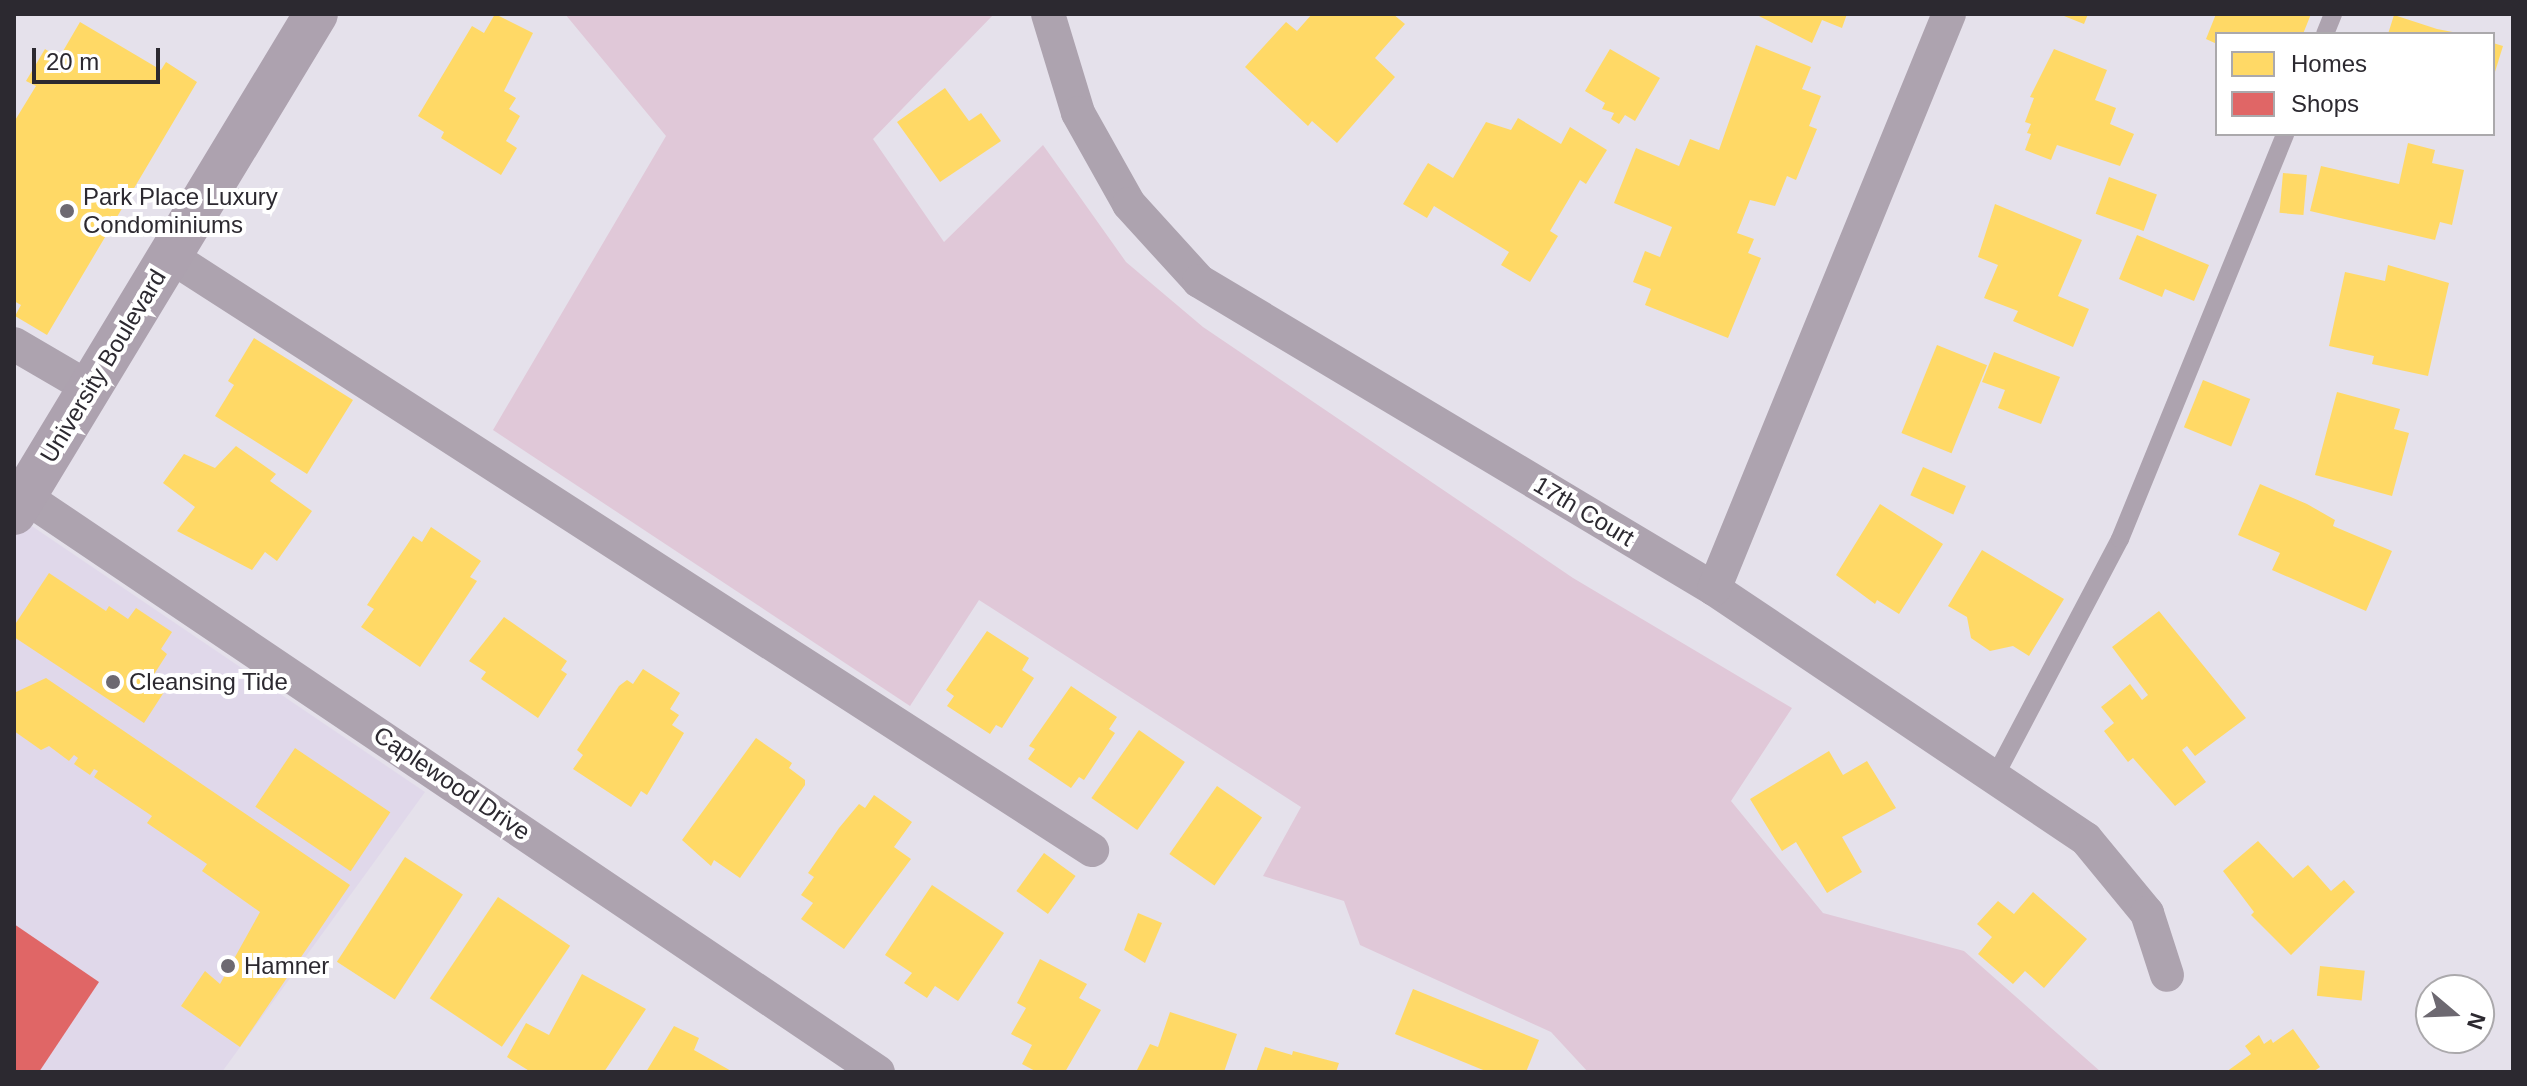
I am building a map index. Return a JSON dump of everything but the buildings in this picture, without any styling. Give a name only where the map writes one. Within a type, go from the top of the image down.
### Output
[{"type":"main road","name":"University Boulevard","points":[[19,505],[316,14]]},
{"type":"street","name":"17th Court","points":[[1048,14],[1078,113],[1129,204],[1199,281],[1714,589],[2086,839],[2147,913],[2167,975]]},
{"type":"street","points":[[1714,589],[1949,14]]},
{"type":"street","points":[[170,256],[1092,850]]},
{"type":"street","points":[[14,344],[91,389]]},
{"type":"street","name":"Caplewood Drive","points":[[19,505],[878,1072]]},
{"type":"lane","points":[[1994,778],[2120,539],[2284,136]]},
{"type":"shaded area","points":[[565,14],[994,14],[873,139],[944,242],[1043,145],[1126,262],[1203,327],[1573,578],[1792,708],[1731,801],[1823,913],[1964,951],[2101,1072],[1588,1072],[1551,1032],[1360,945],[1344,901],[1263,876],[1301,807],[979,600],[910,706],[493,430],[666,136]]},
{"type":"shaded area","points":[[14,514],[425,792],[222,1072],[14,1072]]},
{"type":"place","name":"Park Place Luxury Condominiums","points":[[67,211]]},
{"type":"place","name":"Cleansing Tide","points":[[113,682]]},
{"type":"place","name":"Hamner","points":[[228,966]]}]
